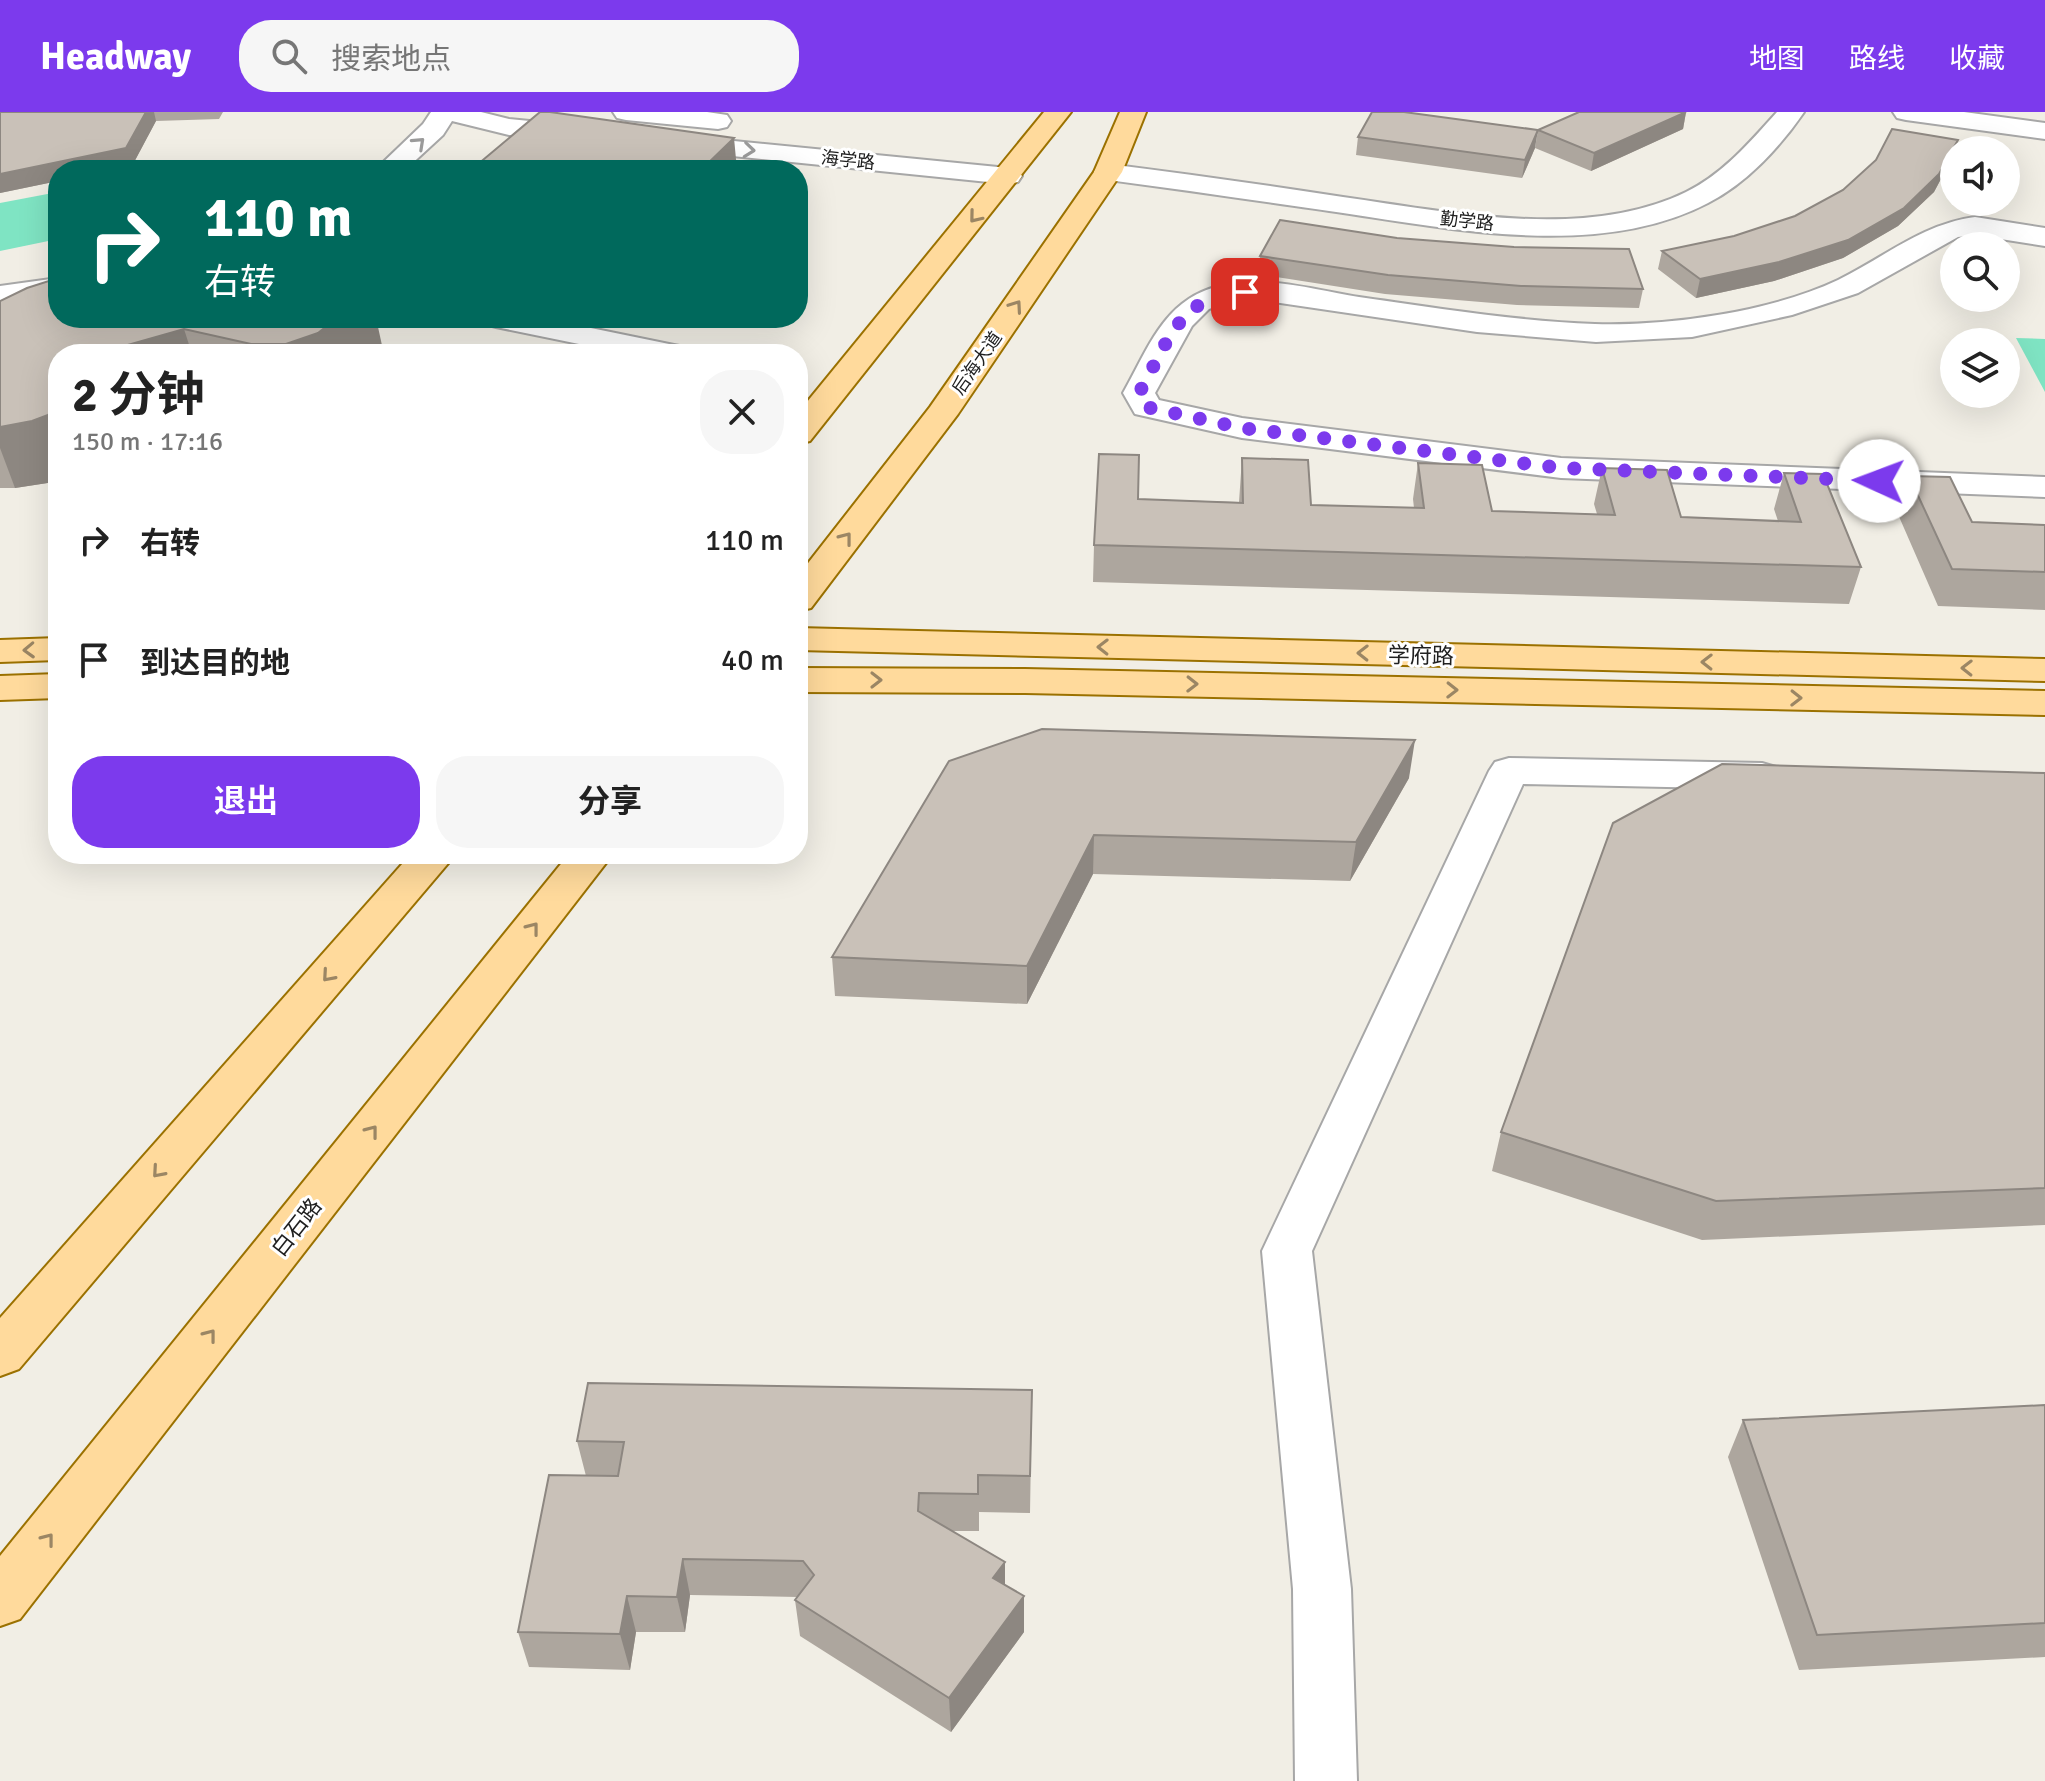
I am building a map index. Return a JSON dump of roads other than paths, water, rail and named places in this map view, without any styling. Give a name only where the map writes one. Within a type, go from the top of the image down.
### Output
[{"type":"main road","points":[[1031,148],[1035,112]]},
{"type":"main road","points":[[808,421],[1002,162],[1031,148],[1058,112]]},
{"type":"main road","name":"后海大道","points":[[808,587],[942,414],[1108,172],[1133,112]]},
{"type":"main road","points":[[1108,172],[1159,112]]},
{"type":"main road","name":"学府路","points":[[808,639],[2045,670]]},
{"type":"main road","points":[[0,651],[48,649]]},
{"type":"main road","name":"学府路","points":[[808,680],[1041,681],[2045,703]]},
{"type":"main road","points":[[0,688],[48,686]]},
{"type":"main road","points":[[365,934],[392,864]]},
{"type":"main road","points":[[0,1354],[426,864]]},
{"type":"main road","name":"白石路","points":[[0,1600],[584,864]]},
{"type":"street","points":[[400,160],[434,129],[447,112],[509,127],[603,136]]},
{"type":"street","points":[[626,112],[749,124]]},
{"type":"street","name":"勤学路","points":[[1108,172],[1439,218],[1508,225],[1569,225],[1627,218],[1681,205],[1722,183],[1748,163],[1791,112]]},
{"type":"street","points":[[1906,112],[2045,131]]},
{"type":"street","name":"海学路","points":[[649,140],[1002,162]]},
{"type":"street","points":[[2045,237],[1975,226],[1951,229],[1847,287],[1781,309],[1692,328],[1596,333],[1477,323],[1266,292],[1225,293],[1198,303],[1179,322],[1139,393],[1146,407],[1242,428],[1561,468],[2045,487]]},
{"type":"street","points":[[0,295],[48,288]]},
{"type":"street","points":[[545,328],[625,344]]},
{"type":"street","points":[[1326,1781],[1322,1589],[1287,1251],[1509,771],[1808,777]]}]
